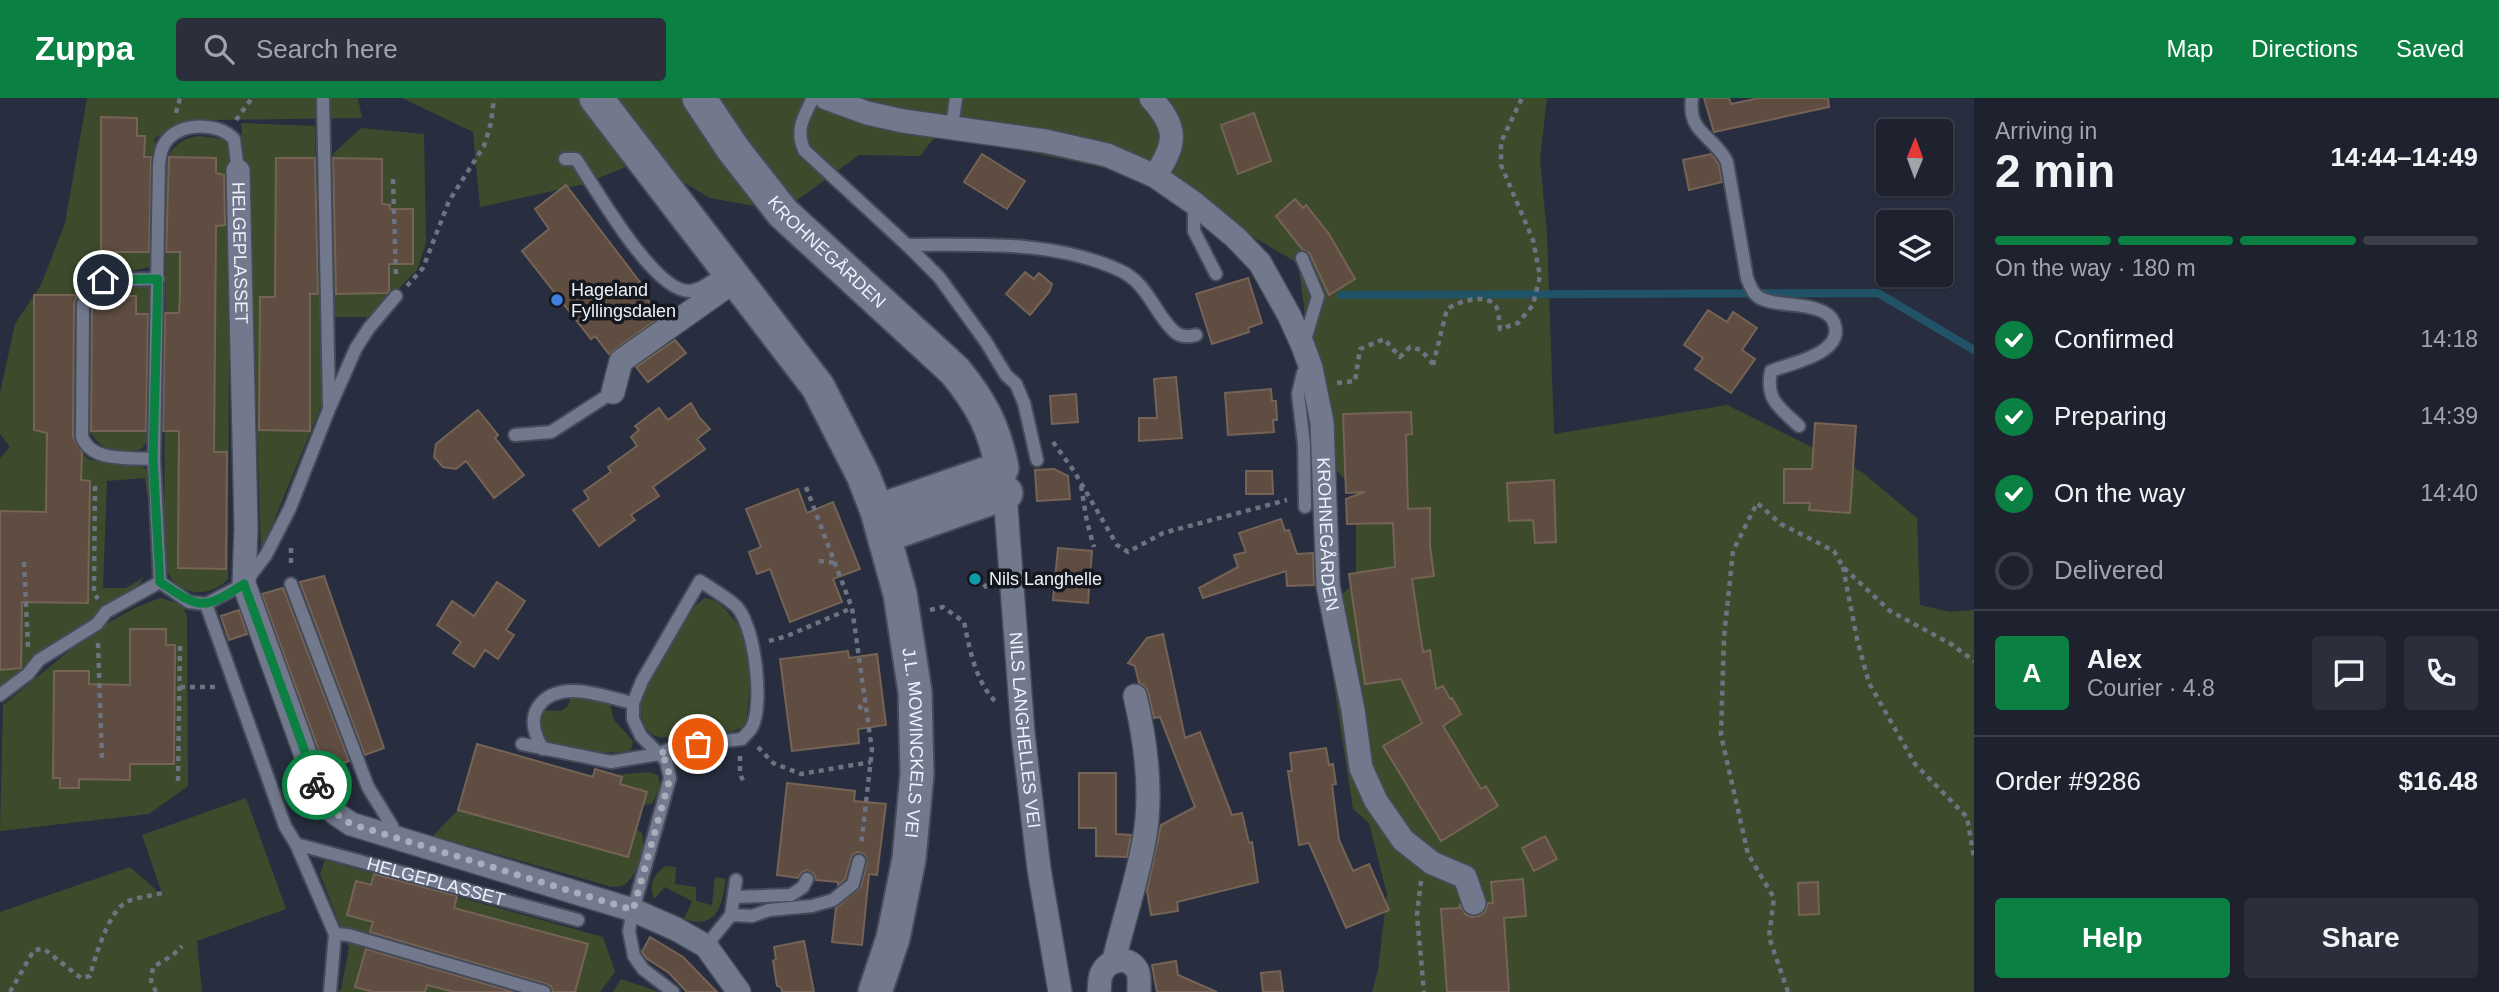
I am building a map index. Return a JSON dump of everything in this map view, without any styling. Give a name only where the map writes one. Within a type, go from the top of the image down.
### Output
[{"type":"main road","name":"J.L. MOWINCKELS VEI","points":[[596,98],[818,387],[863,475],[881,523],[900,594],[915,692],[917,774],[909,859],[896,925],[875,992]]},
{"type":"main road","name":"KROHNEGÅRDEN","points":[[699,98],[733,149],[783,213],[956,371],[979,400],[996,438],[1004,480]]},
{"type":"main road","points":[[881,523],[1004,480]]},
{"type":"street","name":"KROHNEGÅRDEN","points":[[826,98],[867,113],[903,121],[1045,141],[1107,155],[1155,176],[1194,203],[1235,237],[1260,263],[1303,346],[1311,368],[1322,422],[1328,586],[1353,710],[1361,768],[1376,801],[1403,840],[1432,863],[1465,877],[1474,903]]},
{"type":"street","points":[[1151,98],[1169,121],[1171,139],[1166,160],[1155,176]]},
{"type":"street","name":"HELGEPLASSET","points":[[238,171],[246,528],[244,584],[322,800],[351,824],[633,910],[677,929],[706,946],[739,992]]},
{"type":"street","points":[[613,392],[621,361],[732,274]]},
{"type":"street","name":"NILS LANGHELLES VEI","points":[[1004,480],[1023,733],[1039,869],[1060,992]]},
{"type":"street","points":[[1114,960],[1145,839],[1147,777],[1144,731],[1135,696]]},
{"type":"street","points":[[1099,992],[1100,975],[1114,960],[1125,961],[1135,967],[1138,972],[1139,992]]},
{"type":"lane","points":[[323,98],[329,409]]},
{"type":"lane","points":[[813,98],[800,129],[799,139],[804,150],[939,277],[986,342],[1006,375],[1016,384],[1024,402],[1037,460]]},
{"type":"lane","points":[[952,127],[956,98]]},
{"type":"lane","points":[[1692,98],[1692,120],[1699,131],[1722,152],[1727,162],[1747,278],[1753,293],[1764,300],[1818,309],[1829,315],[1835,324],[1836,336],[1829,348],[1771,371],[1768,385],[1773,402],[1799,426]]},
{"type":"lane","points":[[160,582],[153,458],[159,165],[162,148],[169,138],[185,129],[202,126],[227,132]]},
{"type":"lane","name":"HELGEPLASSET","points":[[227,132],[234,139],[238,171]]},
{"type":"lane","points":[[565,159],[576,159],[639,254],[665,280],[688,291],[732,274]]},
{"type":"lane","points":[[1194,203],[1194,231],[1216,274]]},
{"type":"lane","points":[[907,245],[1039,247],[1085,257],[1122,271],[1144,289],[1174,331],[1189,337],[1196,335]]},
{"type":"lane","points":[[1301,258],[1318,296],[1303,346]]},
{"type":"lane","points":[[153,458],[100,455],[86,447],[82,438],[83,304],[89,288],[103,280],[158,279]]},
{"type":"lane","points":[[160,582],[189,602],[206,604],[244,584],[266,555],[285,519],[329,409],[362,338],[396,296]]},
{"type":"lane","points":[[1305,502],[1304,444],[1298,394],[1303,373],[1311,368]]},
{"type":"lane","points":[[515,435],[551,432],[613,392]]},
{"type":"lane","points":[[522,744],[611,762],[659,754],[676,746],[741,739],[752,727],[757,709],[754,645],[746,621],[737,607],[700,581],[642,681],[633,703],[633,719],[641,736],[659,754],[666,761],[670,778],[629,931],[634,956],[643,969],[673,992]]},
{"type":"lane","points":[[0,695],[28,674],[40,660],[97,624],[106,612],[160,582]]},
{"type":"lane","name":"HELGEPLASSET","points":[[292,584],[368,787],[392,826],[395,838]]},
{"type":"lane","points":[[206,604],[285,826],[296,844],[335,934],[330,992]]},
{"type":"lane","points":[[543,749],[534,735],[536,709],[544,699],[556,692],[573,691],[633,703]]},
{"type":"lane","name":"HELGEPLASSET","points":[[296,844],[578,920]]},
{"type":"lane","points":[[731,915],[752,916],[769,910],[812,906],[833,900],[853,884],[859,861]]},
{"type":"lane","points":[[734,897],[791,895],[803,887],[807,879]]},
{"type":"lane","points":[[706,946],[731,915],[736,880]]},
{"type":"lane","points":[[335,934],[348,935],[544,992]]},
{"type":"path","points":[[227,132],[252,98]]},
{"type":"path","points":[[396,296],[423,268],[449,201],[484,146],[491,123],[494,98]]},
{"type":"path","points":[[1335,384],[1355,381],[1360,349],[1384,339],[1399,357],[1410,347],[1421,350],[1433,365],[1447,309],[1460,301],[1473,299],[1491,303],[1497,309],[1500,329],[1518,323],[1533,304],[1540,276],[1533,240],[1501,166],[1501,142],[1522,98]]},
{"type":"path","points":[[393,179],[396,296]]},
{"type":"path","points":[[1094,547],[1080,482],[1117,545],[1128,552],[1163,533],[1305,502]]},
{"type":"path","points":[[96,486],[94,593],[106,612]]},
{"type":"path","points":[[806,487],[852,608],[867,711],[872,750],[859,861]]},
{"type":"path","points":[[1788,992],[1769,937],[1774,898],[1748,854],[1721,735],[1724,637],[1733,551],[1757,503],[1781,524],[1834,551],[1843,567],[1890,611],[1951,644],[1974,661]]},
{"type":"path","points":[[819,561],[836,563]]},
{"type":"path","points":[[24,562],[28,651],[40,660]]},
{"type":"path","points":[[1843,567],[1869,683],[1915,764],[1967,817],[1974,858]]},
{"type":"path","points":[[930,610],[943,607],[964,622],[972,658],[987,694],[1004,709]]},
{"type":"path","points":[[754,645],[787,636],[852,608]]},
{"type":"path","points":[[97,624],[102,760]]},
{"type":"path","points":[[178,780],[180,642]]},
{"type":"path","points":[[180,687],[235,687]]},
{"type":"path","points":[[858,706],[867,711]]},
{"type":"path","points":[[752,744],[761,749],[773,763],[801,774],[871,762]]},
{"type":"path","points":[[740,751],[740,774],[745,785]]},
{"type":"path","points":[[1424,992],[1417,915],[1418,895],[1422,878],[1432,863]]},
{"type":"path","points":[[10,992],[34,950],[44,949],[81,978],[90,976],[96,954],[116,913],[125,903],[162,893]]},
{"type":"path","points":[[156,992],[152,981],[153,967],[182,946]]},
{"type":"green space","points":[[87,98],[358,98],[362,118],[211,120],[177,128],[155,138],[150,267],[87,280],[77,449],[90,460],[140,465],[149,472],[152,496],[147,495],[145,478],[107,481],[103,588],[126,588],[144,577],[136,589],[54,644],[3,687],[0,695],[0,458],[10,447],[0,434],[0,393],[15,324],[41,285],[65,223]]},
{"type":"green space","points":[[402,98],[1547,98],[1540,159],[1547,234],[1554,434],[1727,405],[1862,472],[1917,518],[1920,605],[1950,612],[1974,610],[1974,992],[1372,992],[1378,970],[1387,894],[1369,823],[1353,809],[1323,613],[1356,581],[1356,491],[1325,458],[1298,263],[1148,177],[938,133],[920,156],[859,155],[782,211],[710,198],[644,159],[585,184],[480,207],[473,132]]},
{"type":"green space","points":[[241,123],[315,126],[322,404],[261,552],[251,253]]},
{"type":"green space","points":[[361,128],[424,134],[426,243],[417,270],[370,317],[332,317],[333,154]]},
{"type":"green space","points":[[199,136],[224,139],[230,148],[228,579],[204,592],[184,589],[172,579],[164,567],[166,160],[179,144]]},
{"type":"green space","points":[[108,286],[154,286],[150,436],[142,449],[133,451],[116,451],[102,446],[87,426],[91,305],[98,292]]},
{"type":"green space","points":[[161,598],[183,605],[187,617],[188,786],[149,814],[0,831],[3,705],[98,630],[140,606]]},
{"type":"green space","points":[[704,598],[722,605],[747,641],[749,678],[745,726],[730,732],[703,736],[668,738],[653,735],[644,725],[639,701],[686,614]]},
{"type":"green space","points":[[571,696],[609,701],[614,720],[633,741],[631,750],[577,751],[556,748],[545,742],[539,729],[542,710],[561,711],[568,706]]},
{"type":"green space","points":[[649,772],[658,775],[660,787],[652,804],[643,805],[620,784],[622,777],[616,775]]},
{"type":"green space","points":[[246,798],[286,909],[197,941],[202,992],[0,992],[0,912],[130,867],[163,896],[142,835]]},
{"type":"green space","points":[[458,810],[628,857],[636,829],[642,833],[641,853],[629,881],[624,885],[612,887],[433,836]]},
{"type":"green space","points":[[325,860],[603,937],[615,972],[600,992],[338,992],[341,989],[349,948],[320,874]]},
{"type":"green space","points":[[665,866],[676,867],[675,884],[696,887],[696,901],[712,905],[715,877],[726,879],[720,906],[711,918],[695,922],[684,919],[692,901],[665,887],[654,899],[653,881]]},
{"type":"green space","points":[[621,979],[659,992],[613,992]]},
{"type":"building","points":[[1704,98],[1729,98],[1731,104],[1759,98],[1828,98],[1829,107],[1714,132]]},
{"type":"building","points":[[1254,113],[1271,161],[1238,174],[1221,125]]},
{"type":"building","points":[[101,117],[137,118],[137,136],[145,136],[144,157],[151,157],[149,252],[101,252]]},
{"type":"building","points":[[982,154],[1025,181],[1007,209],[964,182]]},
{"type":"building","points":[[1711,154],[1719,165],[1722,182],[1689,190],[1683,160]]},
{"type":"building","points":[[169,157],[216,158],[216,173],[224,175],[225,225],[216,226],[214,452],[227,452],[226,569],[178,568],[179,431],[163,431],[165,313],[179,313],[180,296],[180,252],[166,252]]},
{"type":"building","points":[[276,158],[315,158],[318,294],[310,294],[310,431],[259,430],[260,297],[275,297]]},
{"type":"building","points":[[333,158],[382,159],[382,204],[390,205],[390,209],[413,209],[413,264],[389,264],[387,293],[336,294]]},
{"type":"building","points":[[566,185],[649,294],[645,297],[661,316],[609,354],[595,336],[591,339],[522,251],[549,229],[535,209]]},
{"type":"building","points":[[1295,199],[1303,208],[1306,205],[1329,234],[1355,279],[1329,295],[1310,254],[1302,249],[1276,216]]},
{"type":"building","points":[[1025,272],[1034,279],[1039,273],[1052,284],[1049,292],[1030,315],[1006,294]]},
{"type":"building","points":[[1248,278],[1262,323],[1248,328],[1249,332],[1212,344],[1196,294]]},
{"type":"building","points":[[34,295],[77,295],[74,304],[73,437],[82,452],[81,480],[90,481],[88,603],[22,602],[21,668],[0,670],[0,511],[46,512],[47,433],[34,430]]},
{"type":"building","points":[[96,296],[136,296],[136,314],[148,314],[146,431],[91,431],[92,306]]},
{"type":"building","points":[[1708,310],[1727,322],[1733,312],[1757,328],[1742,350],[1755,359],[1731,393],[1695,369],[1703,358],[1684,345]]},
{"type":"building","points":[[675,340],[686,353],[648,382],[636,367]]},
{"type":"building","points":[[1176,377],[1182,438],[1139,441],[1139,418],[1157,418],[1154,379]]},
{"type":"building","points":[[1271,389],[1272,401],[1276,401],[1277,420],[1273,420],[1274,432],[1228,435],[1225,393]]},
{"type":"building","points":[[1076,394],[1078,422],[1052,424],[1050,396]]},
{"type":"building","points":[[691,403],[710,429],[697,439],[705,449],[653,487],[659,496],[631,515],[635,520],[599,546],[573,510],[589,499],[584,491],[611,472],[608,467],[637,446],[631,437],[639,430],[635,426],[659,408],[668,420]]},
{"type":"building","points":[[478,410],[498,435],[495,438],[524,475],[494,498],[466,461],[456,469],[443,467],[434,457],[436,444]]},
{"type":"building","points":[[1411,412],[1412,434],[1406,435],[1408,509],[1430,508],[1430,546],[1434,576],[1412,579],[1423,652],[1430,650],[1436,689],[1443,686],[1461,714],[1443,726],[1481,789],[1486,786],[1498,806],[1441,841],[1383,746],[1422,723],[1401,679],[1365,684],[1349,574],[1395,567],[1393,523],[1347,524],[1346,499],[1365,492],[1346,493],[1343,414]]},
{"type":"building","points":[[1815,423],[1856,426],[1850,513],[1809,510],[1810,503],[1784,503],[1784,469],[1812,469]]},
{"type":"building","points":[[1054,469],[1068,476],[1070,499],[1037,501],[1035,470]]},
{"type":"building","points":[[1246,471],[1272,471],[1273,494],[1246,494]]},
{"type":"building","points":[[1554,480],[1556,542],[1535,543],[1533,520],[1509,521],[1507,483]]},
{"type":"building","points":[[798,489],[807,513],[833,502],[860,569],[833,579],[842,602],[790,622],[770,569],[757,574],[749,552],[761,547],[746,509]]},
{"type":"building","points":[[1281,519],[1285,531],[1289,530],[1297,554],[1313,553],[1314,585],[1287,586],[1286,571],[1203,598],[1199,588],[1238,567],[1234,555],[1246,552],[1239,533]]},
{"type":"building","points":[[1058,548],[1092,551],[1088,603],[1053,600]]},
{"type":"building","points":[[324,576],[384,748],[365,755],[300,582]]},
{"type":"building","points":[[497,582],[525,601],[506,630],[514,635],[498,659],[485,650],[474,667],[453,653],[461,642],[437,625],[452,601],[474,616]]},
{"type":"building","points":[[283,588],[349,761],[344,763],[348,775],[330,781],[262,594]]},
{"type":"building","points":[[239,610],[247,634],[229,640],[221,616]]},
{"type":"building","points":[[130,629],[166,629],[166,645],[175,645],[174,764],[130,764],[130,780],[79,779],[79,788],[60,788],[60,778],[53,778],[54,671],[89,671],[89,684],[130,685]]},
{"type":"building","points":[[1163,634],[1185,738],[1200,732],[1232,815],[1242,813],[1249,843],[1252,842],[1258,882],[1177,902],[1178,911],[1151,915],[1147,891],[1161,825],[1195,807],[1160,717],[1154,718],[1148,692],[1145,686],[1139,683],[1135,666],[1128,663],[1147,638]]},
{"type":"building","points":[[848,651],[849,658],[877,654],[886,725],[858,729],[859,743],[792,751],[780,659]]},
{"type":"building","points":[[477,744],[593,777],[595,769],[622,777],[620,784],[647,792],[628,857],[458,810]]},
{"type":"building","points":[[1326,748],[1329,765],[1333,764],[1336,784],[1332,785],[1339,840],[1353,871],[1369,864],[1389,910],[1346,928],[1309,843],[1299,845],[1288,771],[1292,771],[1290,753]]},
{"type":"building","points":[[1079,773],[1116,773],[1116,834],[1131,835],[1127,857],[1096,856],[1096,828],[1079,828]]},
{"type":"building","points":[[787,783],[855,791],[854,801],[886,804],[877,875],[869,874],[862,945],[832,942],[836,908],[861,887],[867,863],[865,854],[857,852],[852,855],[845,879],[838,885],[838,882],[816,880],[814,874],[807,870],[798,878],[777,875]]},
{"type":"building","points":[[1545,836],[1557,859],[1534,871],[1522,848]]},
{"type":"building","points":[[374,874],[457,896],[454,908],[588,944],[575,992],[553,992],[551,986],[546,984],[370,932],[373,922],[347,915],[356,881],[371,885]]},
{"type":"building","points":[[1523,879],[1526,916],[1504,918],[1509,992],[1447,992],[1441,909],[1459,908],[1460,905],[1465,914],[1479,916],[1485,912],[1488,903],[1493,903],[1491,882]]},
{"type":"building","points":[[1818,882],[1819,914],[1799,915],[1798,883]]},
{"type":"building","points":[[650,937],[683,957],[717,992],[687,992],[669,973],[646,958],[642,952]]},
{"type":"building","points":[[804,941],[814,992],[782,992],[781,987],[777,986],[774,947]]},
{"type":"building","points":[[366,949],[513,992],[455,992],[427,985],[425,992],[374,992],[355,987]]},
{"type":"building","points":[[1176,961],[1178,975],[1217,992],[1157,992],[1152,965]]},
{"type":"building","points":[[1280,971],[1283,992],[1263,992],[1261,973]]},
{"type":"waterway","points":[[1341,295],[1878,293],[1974,350]]},
{"type":"way so far","points":[[317,785],[322,800],[351,824],[633,910],[670,778],[666,761],[659,754],[676,746],[698,744]]},
{"type":"place","name":"Hageland Fyllingsdalen","points":[[557,300]]},
{"type":"place","name":"Nils Langhelle","points":[[975,579]]},
{"type":"route","points":[[103,280],[158,279],[153,458],[160,582],[189,602],[206,604],[244,584],[317,785]]}]
